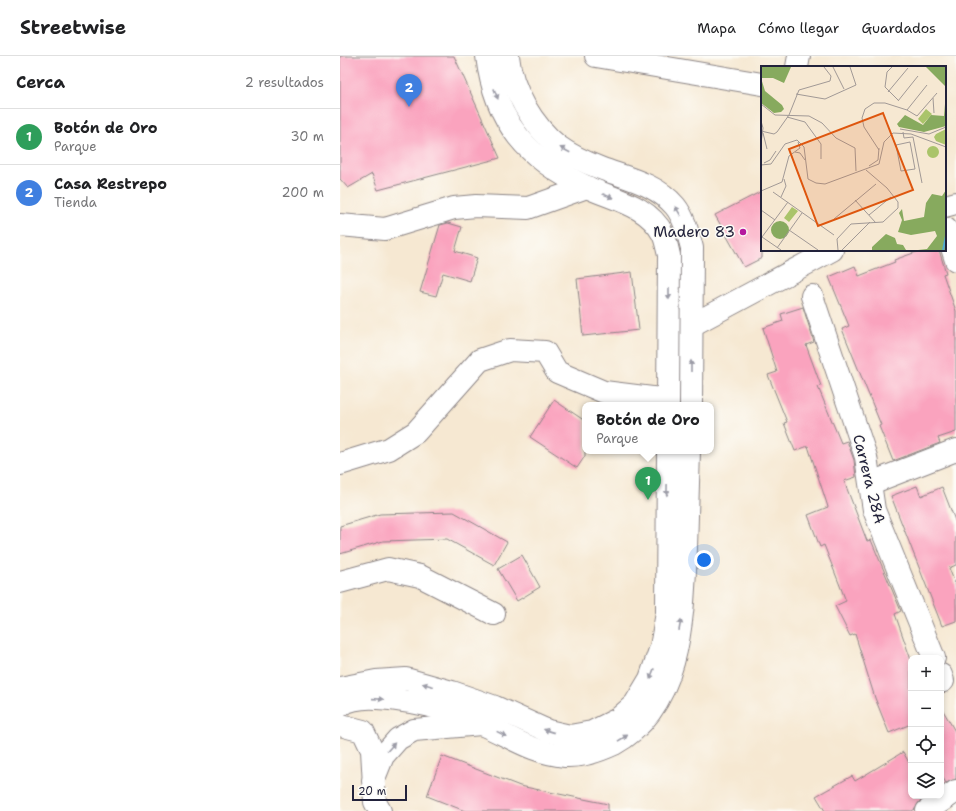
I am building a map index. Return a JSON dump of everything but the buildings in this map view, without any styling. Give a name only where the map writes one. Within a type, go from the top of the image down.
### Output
[{"type":"main road","points":[[487,56],[494,92],[508,122],[526,147],[549,167],[587,187],[640,209],[654,221],[664,235],[669,255],[668,402]]},
{"type":"main road","points":[[508,56],[514,81],[524,106],[541,129],[560,147],[599,168],[644,183],[659,192],[675,206],[686,226],[692,248],[691,402]]},
{"type":"main road","points":[[596,56],[761,84]]},
{"type":"main road","points":[[797,66],[799,56]]},
{"type":"main road","points":[[340,225],[385,229],[454,208],[476,206],[528,208],[587,187]]},
{"type":"main road","points":[[946,206],[956,203]]},
{"type":"main road","points":[[946,229],[956,260]]},
{"type":"main road","points":[[692,325],[830,251]]},
{"type":"main road","name":"Carrera 28A","points":[[812,296],[866,457],[874,510],[933,655]]},
{"type":"main road","points":[[340,464],[389,449],[416,432],[480,360],[510,350],[545,352],[557,372],[604,392],[662,402]]},
{"type":"main road","points":[[871,483],[956,450]]},
{"type":"main road","points":[[340,688],[376,681],[406,679],[452,692],[495,707],[548,731],[570,736],[592,732],[618,719],[635,704],[650,679],[661,647],[667,613],[668,454]]},
{"type":"main road","points":[[340,705],[350,700],[362,698],[396,700],[426,705],[481,724],[538,752],[566,756],[598,752],[628,736],[648,714],[664,688],[677,648],[683,610],[689,454]]},
{"type":"main road","points":[[340,582],[388,569],[420,576],[494,614]]},
{"type":"main road","points":[[373,781],[383,756],[398,739],[414,730],[481,724]]},
{"type":"main road","points":[[340,725],[363,731],[372,750],[375,802],[380,811]]},
{"type":"main road","points":[[927,811],[956,791]]},
{"type":"place","name":"Casa Restrepo","points":[[409,107]]},
{"type":"place","name":"Madero 83","points":[[743,232]]},
{"type":"place","name":"Botón de Oro","points":[[648,500]]}]
